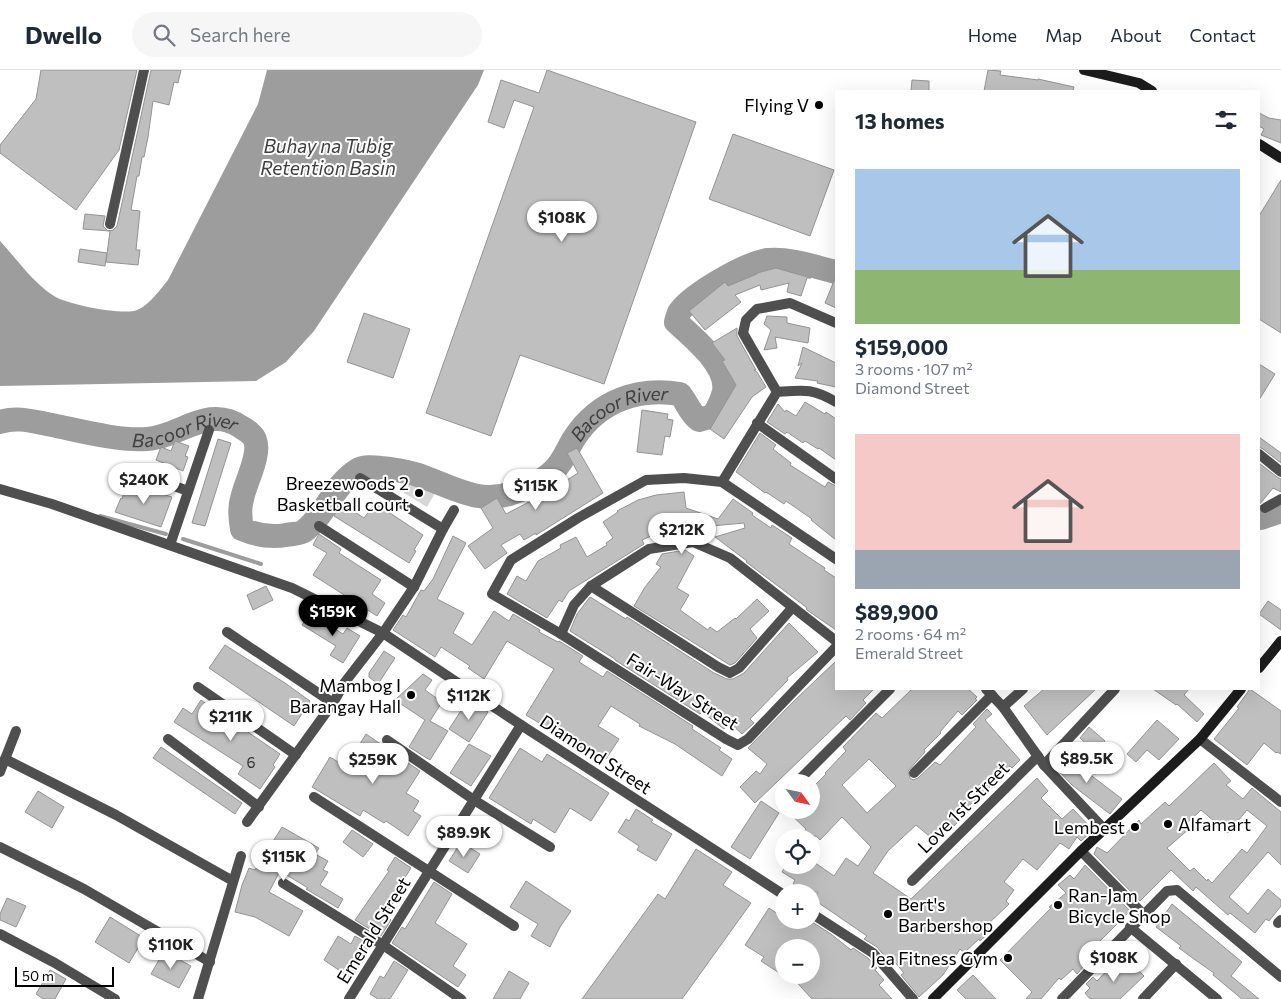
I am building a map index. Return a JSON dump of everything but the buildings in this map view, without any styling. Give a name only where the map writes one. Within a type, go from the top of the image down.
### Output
[{"type":"main road","points":[[1084,70],[1139,83],[1150,90]]},
{"type":"main road","points":[[1260,145],[1281,158]]},
{"type":"main road","points":[[1260,667],[1281,641]]},
{"type":"main road","points":[[933,999],[1081,851],[1200,739],[1240,690]]},
{"type":"street","points":[[110,224],[144,70]]},
{"type":"street","points":[[777,392],[743,333],[746,320],[757,309],[790,303],[835,323]]},
{"type":"street","points":[[777,392],[804,390],[820,393],[835,401]]},
{"type":"street","points":[[777,392],[722,482],[835,558]]},
{"type":"street","points":[[757,423],[835,478]]},
{"type":"street","points":[[170,545],[210,430]]},
{"type":"street","points":[[1260,455],[1281,472]]},
{"type":"street","points":[[128,469],[188,491]]},
{"type":"street","points":[[360,478],[443,529]]},
{"type":"street","name":"Fair-Way Street","points":[[722,482],[684,478],[646,480],[578,518],[511,560],[492,594],[561,634],[738,745],[748,739],[835,648]]},
{"type":"street","name":"Diamond Street","points":[[0,489],[52,504],[292,588],[383,633],[521,725],[775,889]]},
{"type":"street","points":[[1265,508],[1281,499]]},
{"type":"street","points":[[247,822],[414,587],[454,510]]},
{"type":"street","points":[[319,526],[414,587]]},
{"type":"street","points":[[561,634],[574,605],[590,586],[649,549],[693,542],[730,558],[835,640]]},
{"type":"street","points":[[590,586],[730,673],[739,668],[792,608]]},
{"type":"street","points":[[227,632],[333,703]]},
{"type":"street","points":[[198,687],[296,755]]},
{"type":"street","points":[[805,774],[889,690]]},
{"type":"street","points":[[1003,707],[1022,690]]},
{"type":"street","points":[[1044,765],[1114,690]]},
{"type":"street","points":[[914,773],[989,692],[1003,707],[1044,765],[1104,829]]},
{"type":"street","name":"Emerald Street","points":[[349,999],[521,725]]},
{"type":"street","points":[[0,772],[16,731]]},
{"type":"street","points":[[168,739],[259,806]]},
{"type":"street","points":[[1200,739],[1281,802]]},
{"type":"street","points":[[387,740],[474,800],[550,847]]},
{"type":"street","name":"Love 1st Street","points":[[912,881],[1038,756]]},
{"type":"street","points":[[5,759],[116,816],[233,881]]},
{"type":"street","points":[[314,797],[514,926]]},
{"type":"street","points":[[0,847],[84,889],[210,962]]},
{"type":"street","points":[[1081,851],[1143,914]]},
{"type":"street","points":[[198,999],[241,856]]},
{"type":"street","points":[[283,883],[383,945],[461,999]]},
{"type":"street","points":[[1062,999],[1167,890],[1176,890],[1281,977]]},
{"type":"street","points":[[820,919],[873,953],[913,999]]},
{"type":"street","points":[[1130,927],[1217,999]]},
{"type":"street","points":[[0,934],[55,963],[115,999]]},
{"type":"street","points":[[1143,999],[1176,964]]},
{"type":"shaded area","name":"Breezewoods 2 Basketball court","points":[[412,479],[435,493],[427,507],[404,493]]},
{"type":"water","name":"Buhay na Tubig Retention Basin","points":[[267,70],[484,70],[478,85],[314,331],[286,362],[256,381],[0,386],[0,241],[39,284],[54,296],[81,305],[105,310],[126,312],[134,311],[144,306],[168,280],[258,104]]},
{"type":"waterway","name":"Bacoor River","points":[[0,422],[6,420],[26,420],[100,435],[147,439],[159,437],[205,420],[229,421],[251,434],[256,446],[254,461],[241,503],[242,529],[269,536],[298,533],[311,525],[348,477],[362,468],[375,467],[402,471],[463,492],[487,497],[499,496],[528,487],[548,476],[559,464],[575,437],[585,425],[596,414],[621,399],[649,393],[680,394],[699,420],[713,416],[722,398],[724,381],[721,372],[708,353],[676,322],[680,311],[708,288],[758,262],[785,260],[835,272]]},
{"type":"waterway","name":"Bacoor River","points":[[1260,518],[1281,511]]},
{"type":"waterway","points":[[100,516],[166,534]]},
{"type":"waterway","points":[[183,539],[261,564]]},
{"type":"place","name":"Flying V","points":[[819,105]]},
{"type":"place","name":"Breezewoods 2 Basketball court","points":[[419,493]]},
{"type":"place","name":"Mambog I Barangay Hall","points":[[411,695]]},
{"type":"place","name":"Alfamart","points":[[1168,824]]},
{"type":"place","name":"Lembest","points":[[1135,827]]},
{"type":"place","name":"Ran-Jam Bicycle Shop","points":[[1058,905]]},
{"type":"place","name":"Bert's Barbershop","points":[[888,914]]},
{"type":"place","name":"Jea Fitness Gym","points":[[1008,958]]}]
